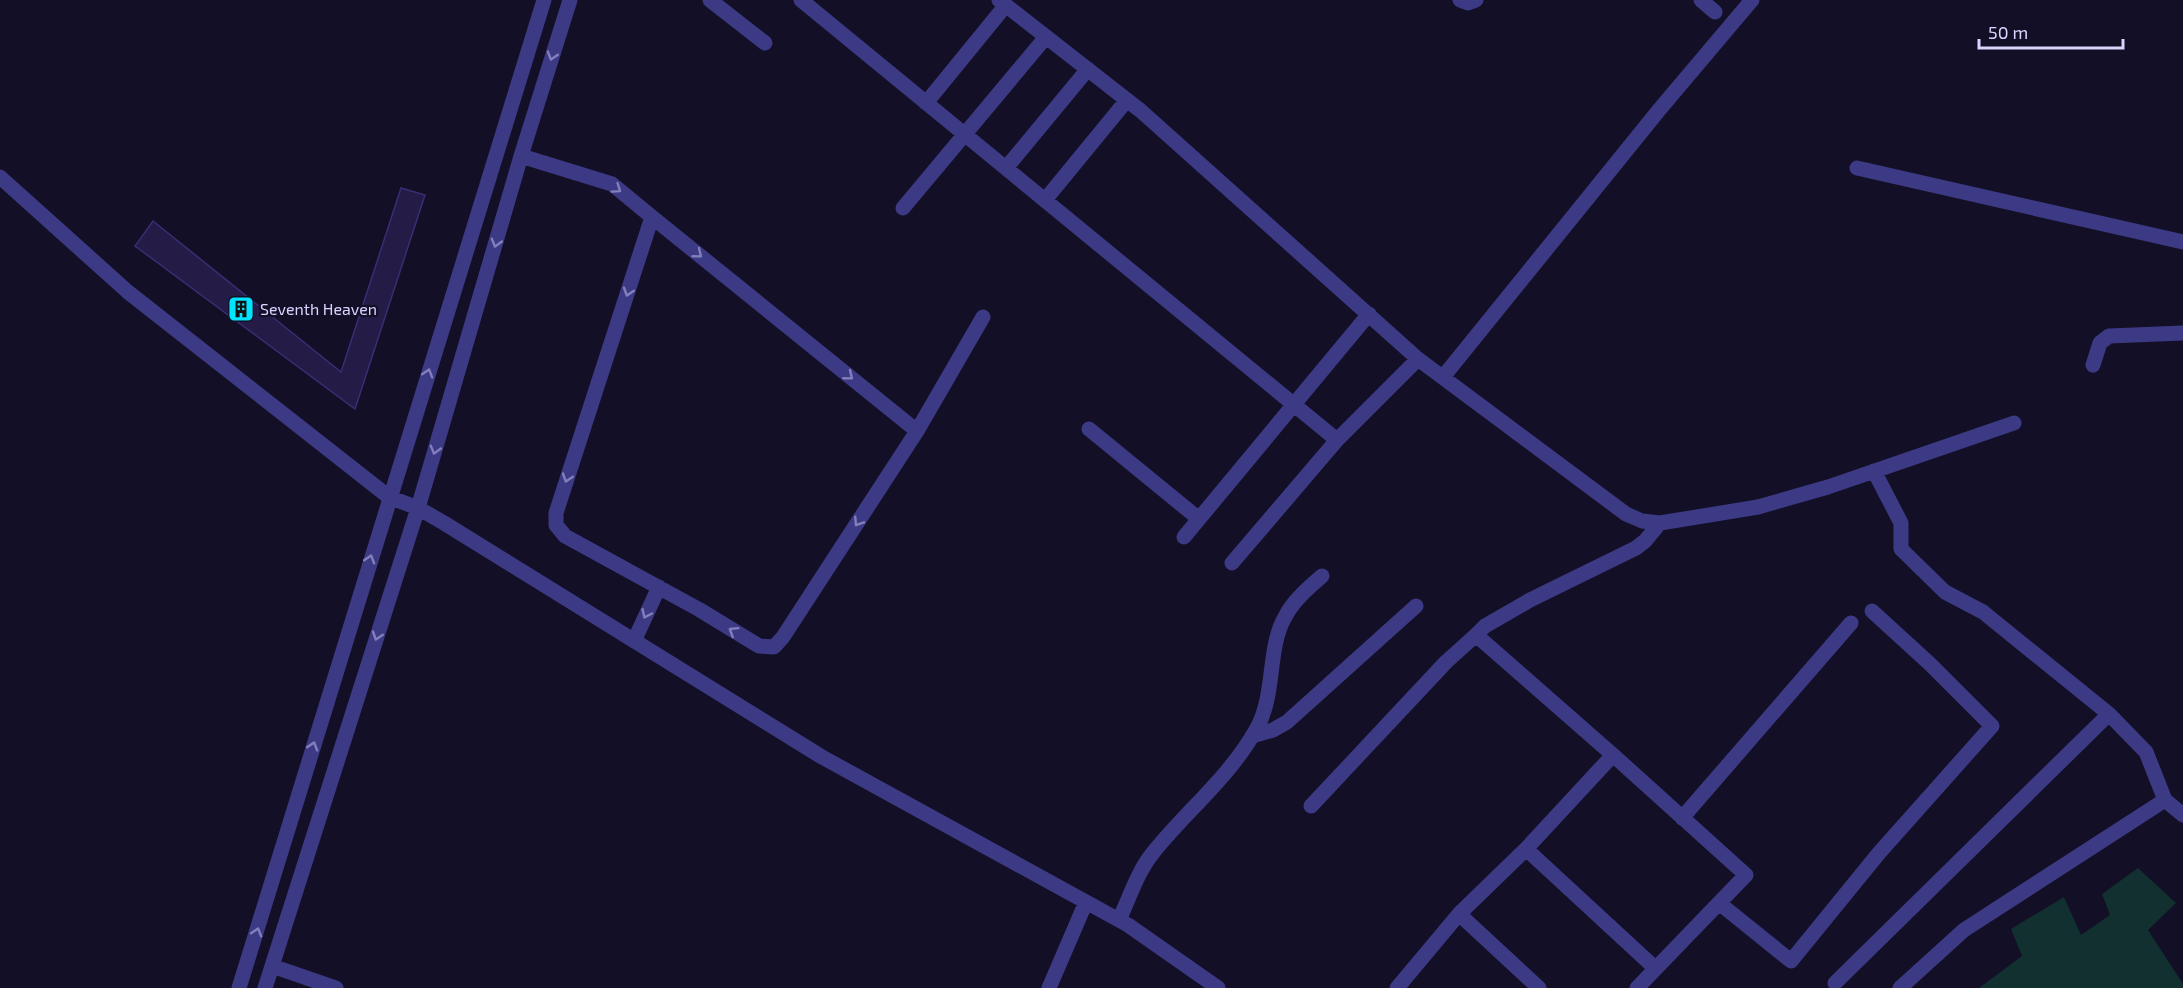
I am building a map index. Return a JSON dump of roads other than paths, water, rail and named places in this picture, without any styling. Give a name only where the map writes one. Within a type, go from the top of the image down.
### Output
[{"type":"street","points":[[239,988],[544,0]]},
{"type":"street","points":[[265,988],[418,508],[521,156],[570,0]]},
{"type":"street","points":[[710,0],[765,43]]},
{"type":"street","points":[[801,0],[1337,440]]},
{"type":"street","points":[[1460,0],[1468,3],[1476,0]]},
{"type":"street","points":[[1701,0],[1715,12]]},
{"type":"street","points":[[1443,377],[1615,164],[1752,0]]},
{"type":"street","points":[[926,103],[1002,3],[1127,100],[1418,358],[1626,514],[1642,521],[1660,523],[1758,507],[1828,487],[2014,423]]},
{"type":"street","points":[[903,208],[966,136],[1046,37]]},
{"type":"street","points":[[1006,168],[1088,69]]},
{"type":"street","points":[[1045,200],[1127,100]]},
{"type":"street","points":[[521,156],[612,184],[917,431]]},
{"type":"street","points":[[1857,168],[2183,242]]},
{"type":"street","points":[[0,177],[128,292],[389,497],[418,508],[822,758],[1119,920],[1218,988]]},
{"type":"street","points":[[652,217],[556,513],[556,525],[565,536],[700,610],[759,646],[774,647],[783,637],[917,431],[982,317]]},
{"type":"street","points":[[1184,537],[1369,314]]},
{"type":"street","points":[[2093,365],[2100,343],[2109,336],[2183,333]]},
{"type":"street","points":[[1232,563],[1337,440],[1418,358]]},
{"type":"street","points":[[1089,429],[1198,519]]},
{"type":"street","points":[[1874,471],[1901,523],[1901,549],[1945,592],[1983,612],[2109,714],[2146,752],[2166,800],[2183,815]]},
{"type":"street","points":[[1311,806],[1446,662],[1485,626],[1530,600],[1636,548],[1660,523]]},
{"type":"street","points":[[1119,920],[1151,855],[1215,786],[1252,736],[1264,710],[1271,683],[1277,636],[1284,617],[1297,600],[1322,576]]},
{"type":"street","points":[[634,641],[658,587]]},
{"type":"street","points":[[1252,736],[1273,730],[1287,722],[1416,606]]},
{"type":"street","points":[[1719,903],[1791,961],[1879,853],[1992,726],[1872,611]]},
{"type":"street","points":[[1682,818],[1851,623]]},
{"type":"street","points":[[1476,635],[1746,875],[1637,988]]},
{"type":"street","points":[[1835,983],[2109,714]]},
{"type":"street","points":[[1397,988],[1459,914],[1526,849],[1613,755]]},
{"type":"street","points":[[1900,988],[1964,930],[2166,800]]},
{"type":"street","points":[[1526,849],[1655,968]]},
{"type":"street","points":[[1049,988],[1086,902]]},
{"type":"street","points":[[1459,914],[1539,988]]},
{"type":"street","points":[[272,966],[336,988]]},
{"type":"place","name":"Seventh Heaven","points":[[241,309]]}]
